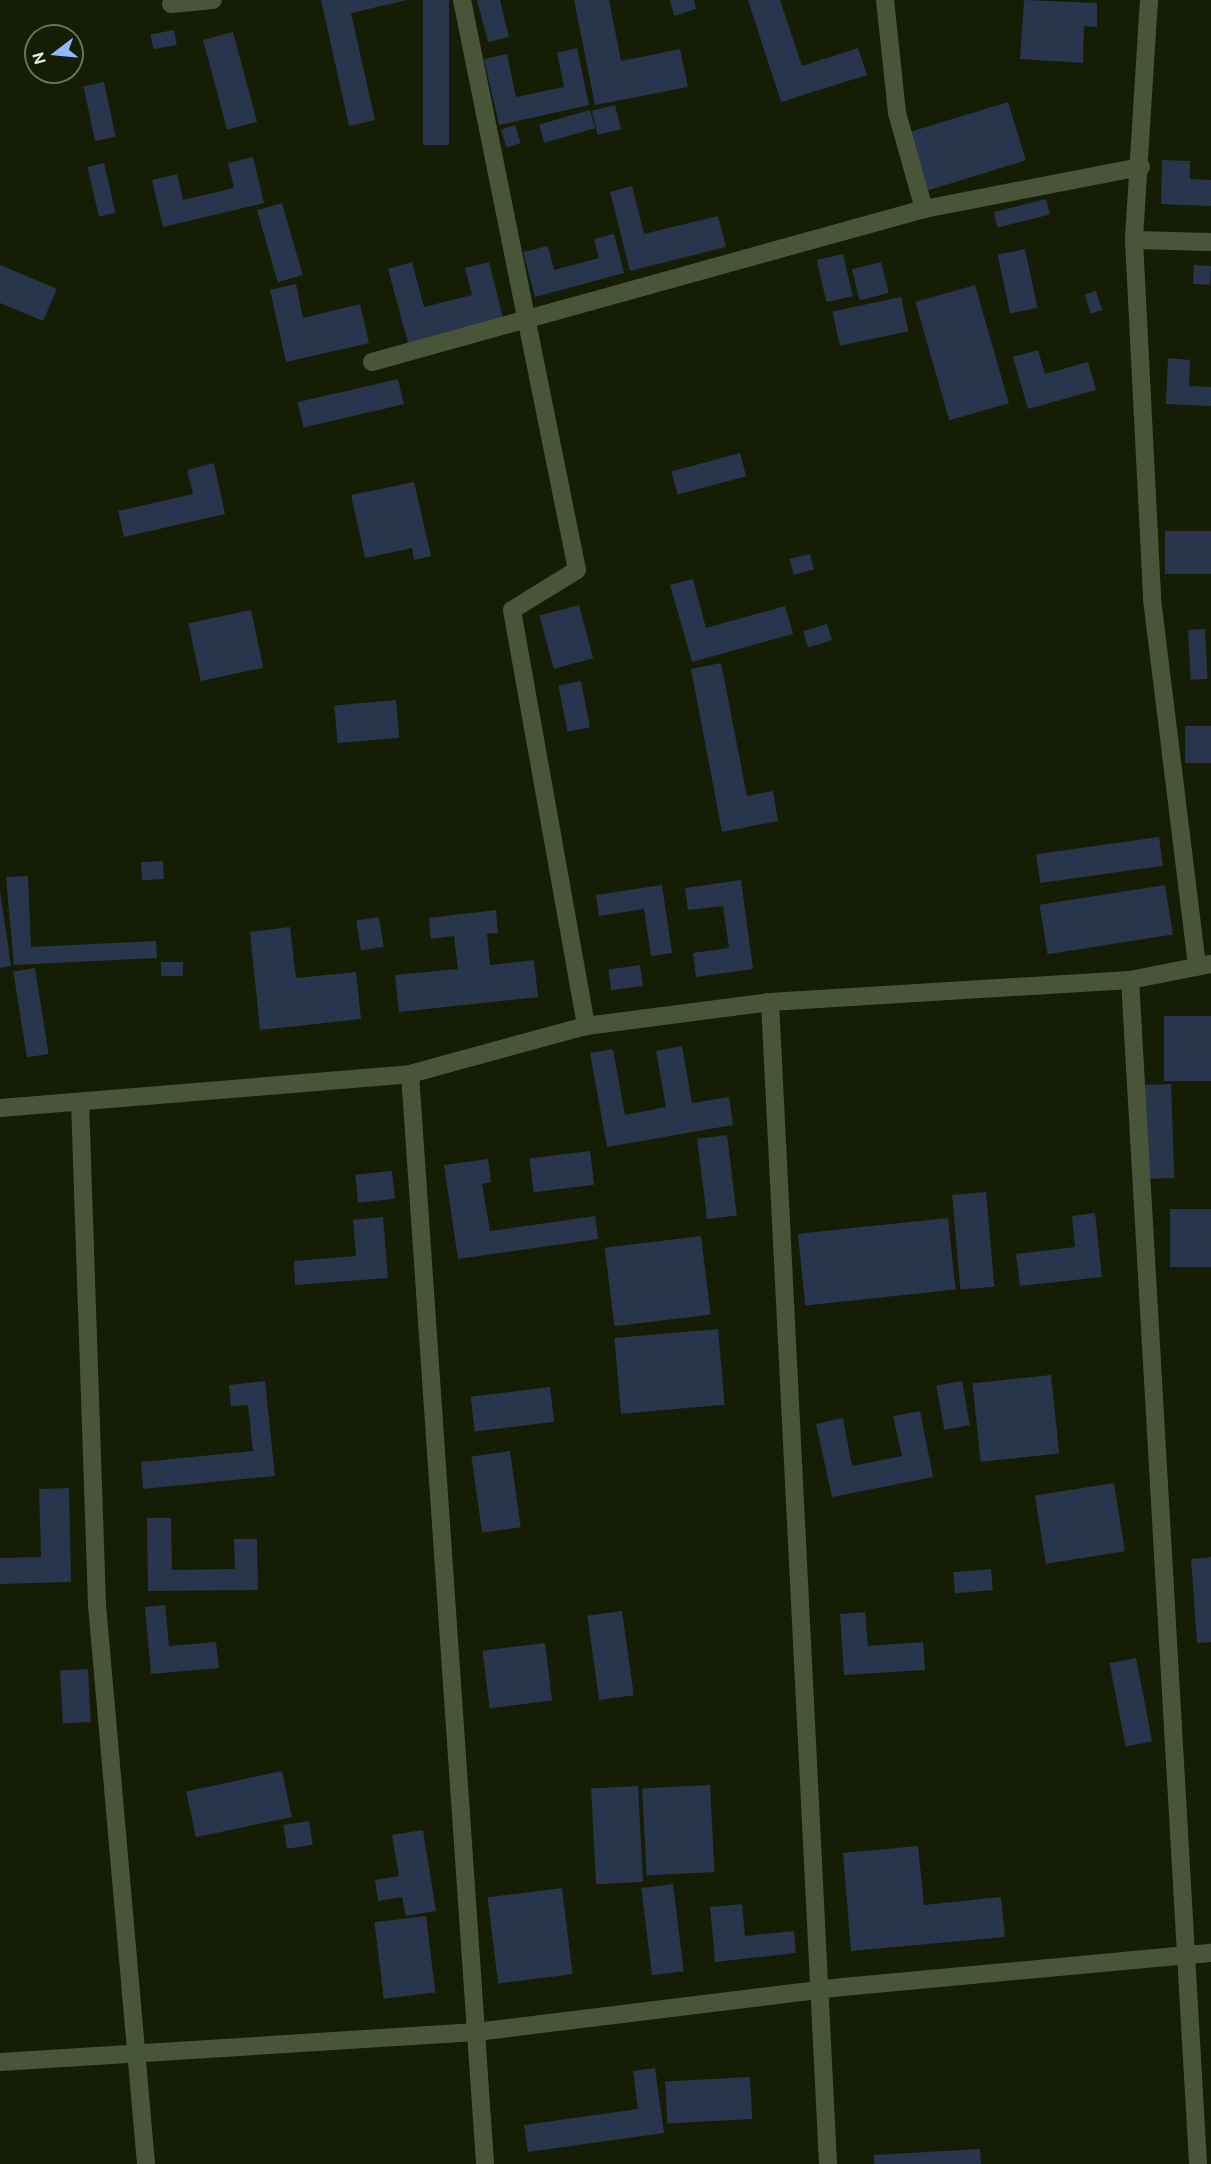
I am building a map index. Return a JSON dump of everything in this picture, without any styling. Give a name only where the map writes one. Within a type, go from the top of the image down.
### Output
[{"type":"street","points":[[171,4],[213,0]]},
{"type":"street","points":[[462,0],[577,570],[513,610],[586,1026]]},
{"type":"street","points":[[885,0],[897,113],[924,208]]},
{"type":"street","points":[[0,1108],[410,1074],[586,1026],[770,1002],[1130,980],[1204,964],[1152,599],[1134,240],[1142,167],[1149,0]]},
{"type":"street","points":[[372,362],[924,208],[1142,167]]},
{"type":"street","points":[[1134,240],[1211,242]]},
{"type":"street","points":[[1130,980],[1198,2164]]},
{"type":"street","points":[[770,1002],[828,2164]]},
{"type":"street","points":[[410,1074],[485,2164]]},
{"type":"street","points":[[80,1102],[97,1605],[146,2164]]},
{"type":"street","points":[[0,2062],[476,2032],[820,1990],[1187,1953],[1211,1953]]},
{"type":"building","points":[[321,0],[407,0],[351,13],[375,120],[349,126]]},
{"type":"building","points":[[423,0],[449,0],[449,145],[423,145]]},
{"type":"building","points":[[477,0],[500,0],[509,37],[488,42]]},
{"type":"building","points":[[574,0],[609,0],[621,61],[680,49],[688,87],[595,105]]},
{"type":"building","points":[[670,0],[694,0],[696,9],[674,16]]},
{"type":"building","points":[[748,0],[780,0],[802,66],[858,48],[867,75],[781,102]]},
{"type":"building","points":[[1024,0],[1097,3],[1097,27],[1084,26],[1083,63],[1020,59]]},
{"type":"building","points":[[174,30],[177,45],[153,49],[150,35]]},
{"type":"building","points":[[233,32],[257,122],[227,130],[203,40]]},
{"type":"building","points":[[577,48],[589,105],[499,125],[484,59],[507,54],[516,97],[564,87],[557,53]]},
{"type":"building","points":[[104,82],[116,137],[95,141],[83,86]]},
{"type":"building","points":[[1008,102],[1026,160],[928,190],[910,132]]},
{"type":"building","points":[[615,105],[621,129],[598,135],[592,111]]},
{"type":"building","points":[[590,110],[595,128],[544,143],[539,125]]},
{"type":"building","points":[[515,125],[521,143],[507,148],[501,130]]},
{"type":"building","points":[[253,157],[264,203],[163,227],[152,180],[177,174],[183,200],[234,188],[228,163]]},
{"type":"building","points":[[1162,160],[1190,161],[1190,179],[1211,180],[1211,206],[1161,204]]},
{"type":"building","points":[[104,163],[115,213],[99,217],[87,167]]},
{"type":"building","points":[[632,186],[644,234],[718,216],[726,247],[630,271],[610,192]]},
{"type":"building","points":[[1046,199],[1050,215],[997,228],[994,212]]},
{"type":"building","points":[[282,203],[303,275],[278,282],[257,210]]},
{"type":"building","points":[[614,234],[624,273],[535,297],[523,252],[548,246],[554,270],[599,258],[594,239]]},
{"type":"building","points":[[1025,249],[1037,308],[1010,314],[998,255]]},
{"type":"building","points":[[843,254],[853,296],[826,302],[817,260]]},
{"type":"building","points":[[412,262],[424,307],[472,295],[465,268],[489,262],[503,318],[408,343],[388,269]]},
{"type":"building","points":[[881,262],[889,293],[860,300],[852,269]]},
{"type":"building","points":[[0,265],[57,289],[43,321],[0,303]]},
{"type":"building","points":[[1194,265],[1211,266],[1210,285],[1193,284]]},
{"type":"building","points":[[296,284],[303,318],[360,304],[369,343],[286,362],[270,290]]},
{"type":"building","points":[[975,285],[1009,403],[949,420],[915,302]]},
{"type":"building","points":[[1096,291],[1102,310],[1091,314],[1085,295]]},
{"type":"building","points":[[901,297],[908,331],[840,346],[833,312]]},
{"type":"building","points":[[1038,350],[1045,374],[1088,362],[1096,390],[1028,409],[1013,357]]},
{"type":"building","points":[[1168,358],[1190,360],[1189,386],[1211,387],[1211,406],[1166,404]]},
{"type":"building","points":[[398,379],[404,404],[303,428],[298,402]]},
{"type":"building","points":[[740,453],[746,476],[678,495],[671,471]]},
{"type":"building","points":[[214,463],[225,514],[124,537],[118,511],[193,494],[187,470]]},
{"type":"building","points":[[414,482],[431,556],[414,560],[412,548],[365,558],[351,495]]},
{"type":"building","points":[[1165,531],[1211,531],[1211,574],[1165,574]]},
{"type":"building","points":[[810,554],[814,570],[793,575],[790,559]]},
{"type":"building","points":[[693,579],[706,628],[785,606],[793,634],[692,662],[670,585]]},
{"type":"building","points":[[579,605],[593,658],[554,669],[539,616]]},
{"type":"building","points":[[251,610],[263,668],[201,681],[188,623]]},
{"type":"building","points":[[827,624],[832,640],[808,648],[803,631]]},
{"type":"building","points":[[1205,629],[1208,679],[1191,680],[1188,630]]},
{"type":"building","points":[[721,663],[747,796],[773,791],[778,821],[722,832],[691,669]]},
{"type":"building","points":[[581,681],[590,727],[567,732],[558,685]]},
{"type":"building","points":[[396,700],[399,738],[338,743],[334,705]]},
{"type":"building","points":[[1185,726],[1211,726],[1211,763],[1185,763]]},
{"type":"building","points":[[1159,837],[1163,866],[1040,883],[1036,854]]},
{"type":"building","points":[[163,861],[164,879],[142,880],[141,862]]},
{"type":"building","points":[[28,876],[31,947],[156,941],[157,958],[14,965],[6,877]]},
{"type":"building","points":[[741,880],[753,969],[696,977],[693,953],[729,948],[723,906],[688,910],[685,888]]},
{"type":"building","points":[[662,885],[672,953],[651,956],[644,909],[599,916],[596,895]]},
{"type":"building","points":[[1165,885],[1173,934],[1047,954],[1040,905]]},
{"type":"building","points":[[0,891],[11,966],[0,968]]},
{"type":"building","points":[[496,910],[498,933],[487,934],[490,965],[534,960],[538,997],[399,1012],[395,975],[458,969],[454,936],[431,939],[429,918]]},
{"type":"building","points":[[379,917],[384,947],[361,950],[356,921]]},
{"type":"building","points":[[290,927],[296,978],[356,972],[361,1019],[260,1030],[250,932]]},
{"type":"building","points":[[161,962],[183,962],[183,976],[161,976]]},
{"type":"building","points":[[640,965],[643,986],[611,990],[608,969]]},
{"type":"building","points":[[35,968],[49,1054],[27,1057],[13,971]]},
{"type":"building","points":[[1164,1016],[1211,1016],[1211,1081],[1164,1081]]},
{"type":"building","points":[[682,1046],[692,1103],[729,1097],[733,1125],[607,1147],[590,1053],[613,1049],[625,1115],[666,1107],[656,1051]]},
{"type":"building","points":[[1171,1084],[1174,1178],[1145,1179],[1142,1085]]},
{"type":"building","points":[[727,1135],[737,1215],[707,1219],[697,1139]]},
{"type":"building","points":[[590,1151],[594,1185],[534,1192],[529,1158]]},
{"type":"building","points":[[488,1159],[491,1182],[482,1184],[490,1231],[595,1216],[598,1239],[458,1259],[444,1165]]},
{"type":"building","points":[[392,1171],[395,1199],[358,1203],[355,1175]]},
{"type":"building","points":[[986,1192],[994,1287],[960,1290],[952,1195]]},
{"type":"building","points":[[1170,1209],[1211,1209],[1211,1267],[1170,1267]]},
{"type":"building","points":[[1095,1213],[1102,1277],[1020,1286],[1016,1254],[1075,1247],[1072,1216]]},
{"type":"building","points":[[383,1217],[388,1278],[295,1285],[294,1261],[356,1256],[353,1220]]},
{"type":"building","points":[[948,1218],[956,1290],[805,1305],[798,1234]]},
{"type":"building","points":[[701,1236],[711,1314],[614,1326],[605,1248]]},
{"type":"building","points":[[718,1329],[725,1405],[621,1414],[614,1338]]},
{"type":"building","points":[[1051,1375],[1059,1454],[981,1462],[972,1383]]},
{"type":"building","points":[[265,1381],[275,1476],[143,1489],[141,1462],[253,1451],[248,1405],[231,1406],[229,1385]]},
{"type":"building","points":[[962,1381],[970,1425],[944,1430],[936,1386]]},
{"type":"building","points":[[550,1387],[554,1422],[475,1431],[471,1397]]},
{"type":"building","points":[[920,1411],[933,1477],[832,1497],[816,1424],[843,1418],[852,1466],[902,1456],[893,1416]]},
{"type":"building","points":[[510,1451],[521,1527],[482,1533],[471,1456]]},
{"type":"building","points":[[1114,1483],[1125,1551],[1046,1564],[1035,1496]]},
{"type":"building","points":[[69,1488],[71,1582],[0,1584],[0,1558],[41,1557],[39,1489]]},
{"type":"building","points":[[147,1518],[171,1518],[172,1570],[235,1569],[234,1539],[257,1539],[258,1590],[148,1591]]},
{"type":"building","points":[[1211,1557],[1211,1642],[1197,1643],[1191,1559]]},
{"type":"building","points":[[991,1569],[993,1590],[955,1593],[953,1572]]},
{"type":"building","points":[[165,1605],[169,1646],[216,1642],[219,1668],[151,1674],[145,1607]]},
{"type":"building","points":[[622,1611],[634,1695],[599,1700],[587,1616]]},
{"type":"building","points":[[865,1612],[868,1646],[923,1642],[925,1670],[844,1675],[840,1614]]},
{"type":"building","points":[[545,1643],[552,1701],[490,1708],[482,1651]]},
{"type":"building","points":[[1136,1658],[1152,1741],[1126,1747],[1109,1663]]},
{"type":"building","points":[[88,1669],[91,1722],[63,1723],[60,1670]]},
{"type":"building","points":[[282,1771],[292,1817],[196,1837],[186,1791]]},
{"type":"building","points":[[710,1785],[715,1872],[647,1875],[642,1789]]},
{"type":"building","points":[[638,1786],[643,1882],[596,1884],[591,1788]]},
{"type":"building","points":[[309,1821],[313,1845],[287,1849],[283,1825]]},
{"type":"building","points":[[423,1830],[436,1911],[406,1916],[402,1897],[378,1901],[375,1880],[399,1876],[392,1835]]},
{"type":"building","points":[[918,1846],[924,1905],[1001,1897],[1005,1937],[851,1951],[843,1853]]},
{"type":"building","points":[[673,1884],[684,1971],[652,1975],[641,1888]]},
{"type":"building","points":[[562,1888],[573,1974],[498,1983],[488,1897]]},
{"type":"building","points":[[742,1904],[745,1936],[794,1931],[796,1953],[715,1962],[710,1907]]},
{"type":"building","points":[[426,1916],[435,1992],[384,1999],[374,1922]]},
{"type":"building","points":[[655,2068],[664,2133],[528,2152],[524,2125],[638,2109],[633,2071]]},
{"type":"building","points":[[750,2077],[752,2119],[667,2123],[665,2081]]},
{"type":"building","points":[[980,2149],[981,2164],[874,2164],[874,2155]]}]
